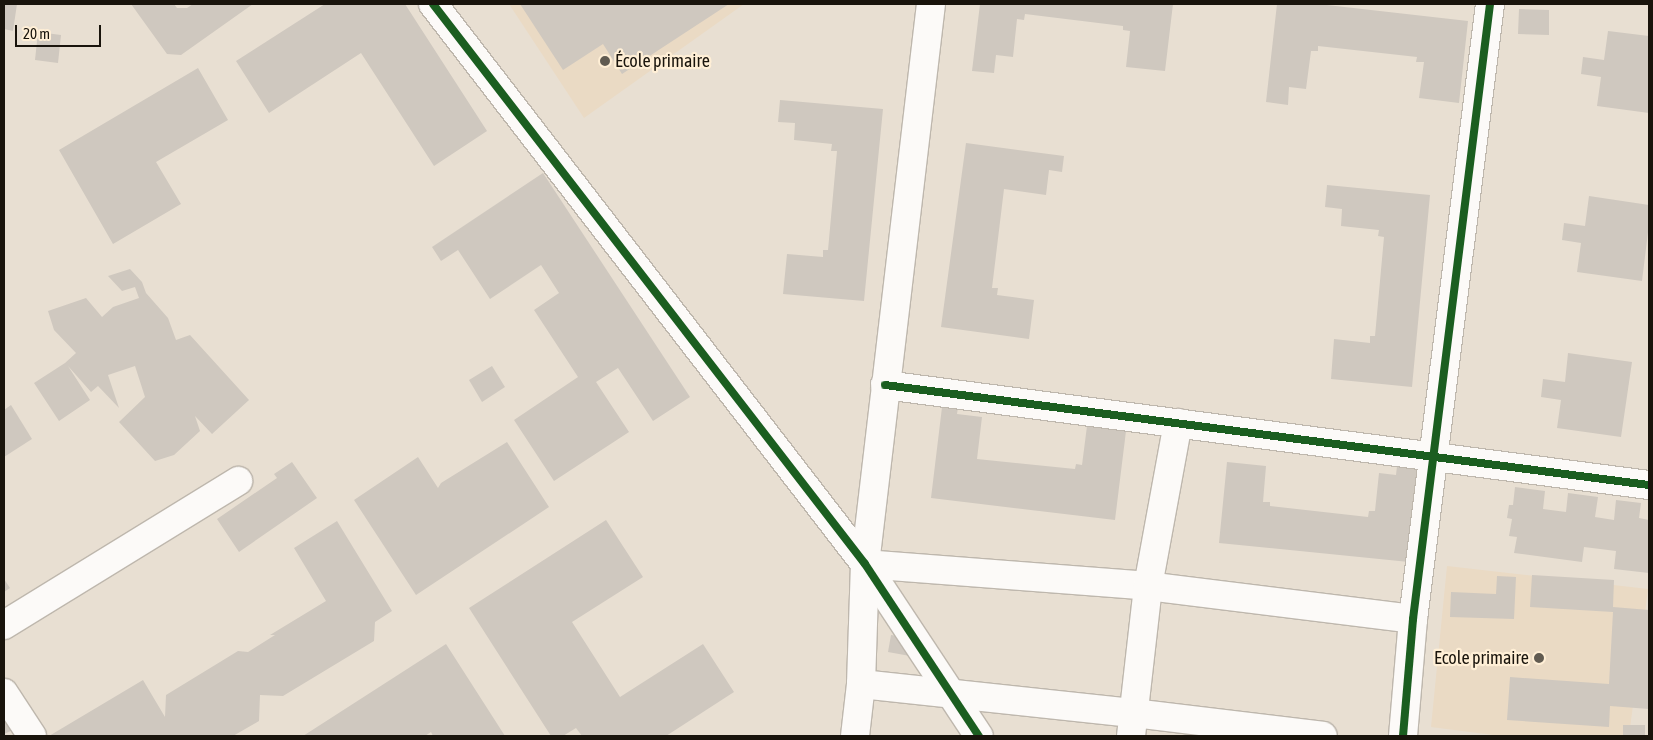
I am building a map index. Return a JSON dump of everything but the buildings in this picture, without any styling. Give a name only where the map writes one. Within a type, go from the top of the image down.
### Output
[{"type":"street","points":[[433,4],[865,564],[978,736]]},
{"type":"street","points":[[855,736],[861,684],[865,564],[884,385],[931,4]]},
{"type":"street","points":[[1403,736],[1413,619],[1490,4]]},
{"type":"street","points":[[884,385],[1649,486]]},
{"type":"street","points":[[1132,724],[1148,586],[1178,423]]},
{"type":"street","points":[[4,625],[238,481]]},
{"type":"street","points":[[865,564],[1148,586],[1413,619]]},
{"type":"street","points":[[861,684],[951,693],[1132,724],[1322,736]]},
{"type":"street","points":[[4,693],[32,736]]},
{"type":"shaded area","name":"École primaire","points":[[509,4],[744,4],[584,118]]},
{"type":"shaded area","name":"Ecole primaire","points":[[1447,566],[1648,589],[1629,736],[1501,736],[1431,727]]},
{"type":"cycle path","points":[[433,4],[865,564],[979,736]]},
{"type":"cycle path","points":[[1403,736],[1413,619],[1490,4]]},
{"type":"cycle path","points":[[885,385],[1649,485]]},
{"type":"place","name":"École primaire","points":[[605,61]]},
{"type":"place","name":"Ecole primaire","points":[[1539,658]]}]
